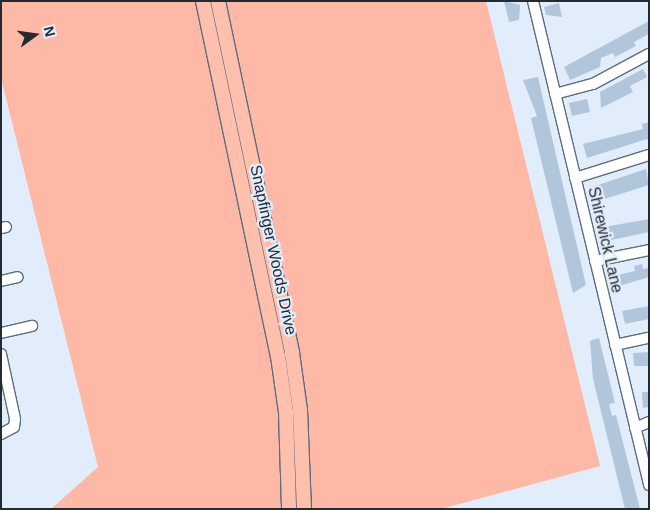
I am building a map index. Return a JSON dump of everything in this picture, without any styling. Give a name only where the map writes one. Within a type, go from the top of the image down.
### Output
[{"type":"main road","name":"Snapfinger Woods Drive","points":[[203,1],[283,390],[289,509]]},
{"type":"main road","name":"Snapfinger Woods Drive","points":[[218,1],[297,387],[304,509]]},
{"type":"street","name":"Shirewick Lane","points":[[533,1],[649,485]]},
{"type":"street","points":[[555,94],[593,84],[649,54]]},
{"type":"street","points":[[575,178],[649,155]]},
{"type":"street","points":[[595,260],[649,250]]},
{"type":"street","points":[[1,281],[18,277]]},
{"type":"street","points":[[1,333],[32,326]]},
{"type":"street","points":[[615,345],[649,338]]},
{"type":"street","points":[[1,354],[15,418],[14,427],[1,434]]},
{"type":"street","points":[[283,390],[297,387]]},
{"type":"street","points":[[635,428],[649,422]]},
{"type":"shaded area","points":[[1,1],[486,1],[600,466],[441,509],[51,509],[98,467],[1,78]]},
{"type":"building","points":[[504,1],[520,5],[519,20],[509,22]]},
{"type":"building","points":[[559,3],[562,17],[546,15],[544,7]]},
{"type":"building","points":[[649,21],[649,34],[634,42],[636,46],[615,57],[613,53],[601,58],[600,67],[570,80],[564,67]]},
{"type":"building","points":[[643,69],[647,77],[630,86],[633,92],[601,108],[600,92]]},
{"type":"building","points":[[538,77],[586,285],[573,293],[531,118],[537,116],[523,80]]},
{"type":"building","points":[[587,99],[590,112],[572,116],[569,103]]},
{"type":"building","points":[[649,122],[649,142],[647,139],[587,158],[583,144],[643,129],[642,124]]},
{"type":"building","points":[[646,169],[649,185],[595,202],[592,187]]},
{"type":"building","points":[[649,219],[649,232],[607,241],[604,227]]},
{"type":"building","points":[[642,264],[643,269],[649,268],[649,277],[616,287],[613,276],[635,271],[634,266]]},
{"type":"building","points":[[649,306],[649,319],[625,324],[622,311]]},
{"type":"building","points":[[599,338],[615,403],[609,404],[612,416],[616,415],[640,509],[625,509],[593,379],[590,341]]},
{"type":"building","points":[[649,352],[649,366],[634,366],[633,353]]},
{"type":"building","points":[[642,392],[649,392],[649,407],[643,408]]}]
